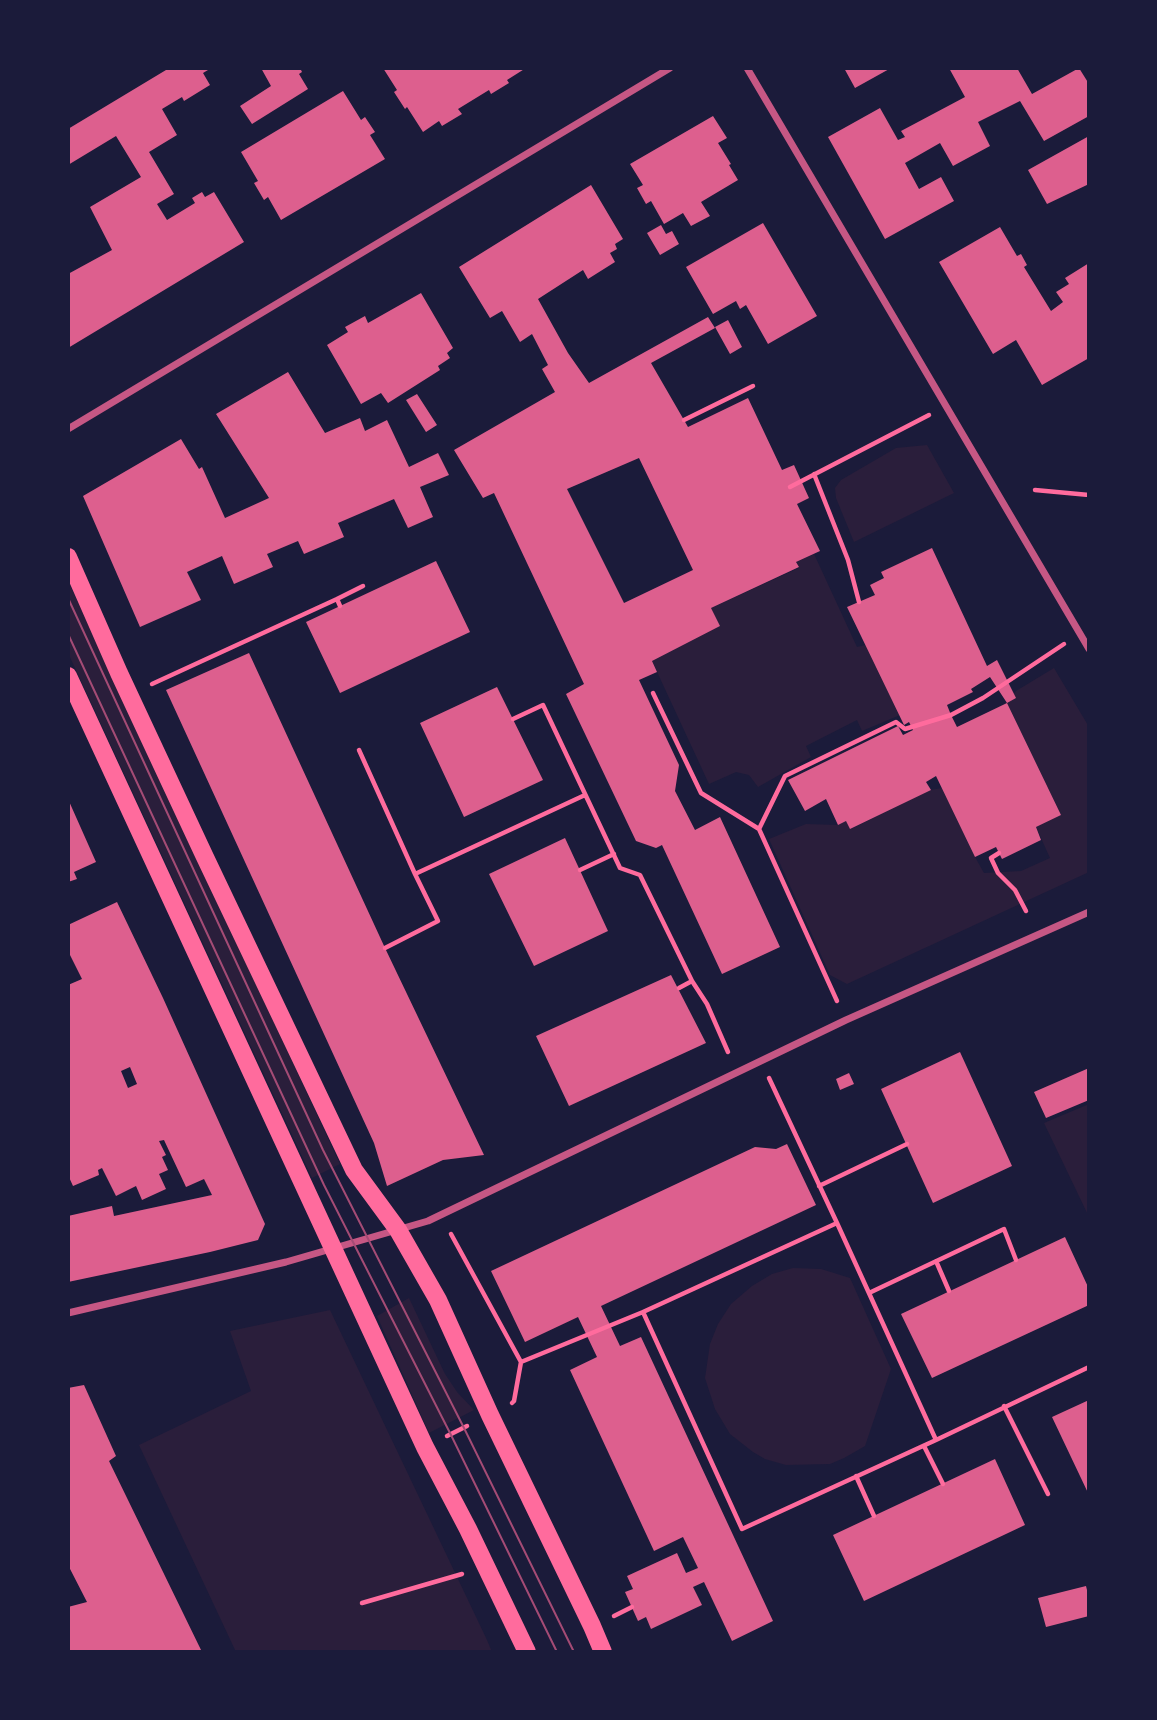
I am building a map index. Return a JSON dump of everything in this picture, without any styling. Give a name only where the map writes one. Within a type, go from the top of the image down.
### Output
[{"type":"main road","points":[[68,557],[129,694],[354,1170],[398,1230],[438,1300],[603,1652]]},
{"type":"main road","points":[[68,676],[425,1447],[527,1652]]},
{"type":"street","points":[[68,429],[670,68]]},
{"type":"street","points":[[747,68],[1089,649]]},
{"type":"street","points":[[68,1313],[286,1262],[428,1221],[846,1020],[1089,912]]},
{"type":"path","points":[[684,420],[753,386]]},
{"type":"path","points":[[790,486],[947,407]]},
{"type":"path","points":[[814,474],[848,561],[859,602]]},
{"type":"path","points":[[1035,490],[1089,495]]},
{"type":"path","points":[[129,694],[363,586]]},
{"type":"path","points":[[337,598],[340,606]]},
{"type":"path","points":[[759,829],[785,776],[896,722],[905,729],[951,715],[983,698],[1051,651],[1081,634]]},
{"type":"path","points":[[653,693],[701,793],[759,829],[846,1020]]},
{"type":"path","points":[[513,719],[543,705],[620,868],[640,875],[692,981],[707,1004],[737,1072]]},
{"type":"path","points":[[359,750],[438,920],[385,948]]},
{"type":"path","points":[[415,874],[586,795]]},
{"type":"path","points":[[999,853],[991,858],[998,873],[1015,890],[1026,911]]},
{"type":"path","points":[[580,870],[614,854]]},
{"type":"path","points":[[679,988],[692,981]]},
{"type":"path","points":[[762,1061],[936,1440]]},
{"type":"path","points":[[819,1186],[907,1144]]},
{"type":"path","points":[[425,1447],[514,1402],[522,1362],[441,1215]]},
{"type":"path","points":[[522,1362],[643,1312],[836,1223]]},
{"type":"path","points":[[869,1293],[1004,1229],[1016,1260]]},
{"type":"path","points":[[936,1261],[949,1292]]},
{"type":"path","points":[[643,1312],[742,1529],[1089,1367]]},
{"type":"path","points":[[1004,1406],[1048,1494]]},
{"type":"path","points":[[924,1446],[943,1484]]},
{"type":"path","points":[[856,1476],[874,1516]]},
{"type":"path","points":[[362,1603],[485,1567]]},
{"type":"shaded area","points":[[927,445],[954,493],[854,542],[836,498],[835,488],[841,480],[896,448]]},
{"type":"shaded area","points":[[814,554],[857,647],[866,645],[900,715],[862,731],[857,720],[806,746],[811,757],[758,787],[749,775],[736,772],[709,784],[652,661],[720,626],[711,608],[799,568],[796,562]]},
{"type":"shaded area","points":[[68,581],[340,1164],[312,1178],[68,653]]},
{"type":"shaded area","points":[[1054,668],[1089,727],[1089,872],[847,984],[830,975],[769,839],[806,824],[838,825],[846,821],[851,829],[930,790],[942,788],[984,873],[1021,871],[1050,858],[1036,827],[1061,815],[1007,703],[1016,691]]},
{"type":"shaded area","points":[[1089,1104],[1089,1217],[1044,1123]]},
{"type":"shaded area","points":[[793,1268],[821,1269],[850,1278],[891,1369],[865,1446],[830,1464],[786,1465],[765,1459],[753,1452],[730,1434],[715,1409],[705,1378],[710,1344],[718,1324],[731,1304],[752,1286],[772,1274]]},
{"type":"shaded area","points":[[409,1298],[445,1374],[474,1410],[429,1433],[377,1316]]},
{"type":"shaded area","points":[[330,1310],[492,1652],[236,1652],[139,1445],[251,1391],[230,1331]]},
{"type":"building","points":[[165,68],[206,68],[208,70],[203,73],[210,85],[184,101],[182,97],[162,109],[177,135],[149,152],[174,194],[157,204],[167,220],[195,203],[192,198],[202,192],[205,197],[214,192],[244,242],[68,348],[68,274],[112,250],[90,207],[141,177],[116,136],[68,165],[68,129],[166,70]]},
{"type":"building","points":[[261,68],[300,68],[302,72],[299,74],[308,89],[252,124],[240,106],[271,86]]},
{"type":"building","points":[[383,68],[526,68],[491,94],[489,90],[458,109],[462,114],[442,126],[439,121],[423,132],[394,92],[397,90]]},
{"type":"building","points":[[844,68],[891,68],[855,88]]},
{"type":"building","points":[[949,68],[1017,68],[1032,94],[1079,68],[1089,84],[1089,116],[1044,141],[1020,101],[978,122],[990,146],[953,166],[940,143],[905,163],[919,189],[941,177],[954,201],[885,239],[828,137],[880,108],[898,140],[905,137],[901,131],[965,97]]},
{"type":"building","points":[[343,91],[361,120],[365,117],[375,132],[370,135],[385,159],[281,220],[268,197],[264,200],[254,183],[258,181],[241,152]]},
{"type":"building","points":[[713,116],[727,138],[718,143],[738,180],[701,202],[710,216],[691,226],[683,213],[664,224],[651,201],[646,204],[637,188],[643,185],[630,164]]},
{"type":"building","points":[[1089,136],[1089,184],[1047,204],[1028,170]]},
{"type":"building","points":[[591,185],[623,239],[615,244],[617,249],[610,253],[615,262],[588,279],[583,270],[538,299],[568,353],[589,383],[708,317],[715,328],[651,363],[688,427],[748,398],[782,470],[794,465],[809,498],[797,504],[820,551],[796,562],[799,567],[711,608],[720,626],[652,661],[657,672],[639,680],[679,765],[675,791],[695,830],[720,817],[780,947],[722,974],[662,845],[656,848],[636,841],[566,694],[584,684],[494,493],[483,498],[454,450],[555,392],[542,369],[548,365],[532,334],[520,342],[502,311],[490,318],[459,267]],"holes":[[[639,458],[693,570],[624,603],[567,489]]]},
{"type":"building","points":[[763,223],[817,316],[768,344],[746,305],[740,309],[736,301],[713,314],[686,267]]},
{"type":"building","points":[[661,225],[666,234],[672,231],[679,244],[660,255],[647,233]]},
{"type":"building","points":[[1000,227],[1017,256],[1021,254],[1027,265],[1024,267],[1051,311],[1063,302],[1056,292],[1069,284],[1065,278],[1089,263],[1089,358],[1042,385],[1016,340],[993,354],[939,262]]},
{"type":"building","points":[[421,293],[453,348],[447,353],[450,358],[438,366],[440,370],[388,403],[381,393],[361,404],[327,345],[348,332],[345,327],[365,316],[368,323]]},
{"type":"building","points":[[728,320],[742,347],[730,354],[715,327]]},
{"type":"building","points":[[288,372],[325,433],[360,418],[365,431],[387,420],[409,467],[438,453],[449,475],[420,487],[433,517],[408,528],[394,499],[338,523],[344,537],[304,554],[298,541],[267,554],[273,567],[234,584],[222,556],[187,572],[201,600],[140,627],[83,496],[181,439],[199,469],[202,467],[225,518],[269,498],[216,414]]},
{"type":"building","points":[[417,394],[437,425],[426,432],[406,400]]},
{"type":"building","points":[[932,548],[987,666],[997,660],[1016,698],[1007,703],[1061,815],[1036,827],[1041,840],[1002,859],[996,847],[975,857],[936,776],[926,782],[931,790],[850,829],[846,821],[838,825],[826,799],[805,811],[788,780],[898,726],[903,735],[913,730],[909,722],[904,725],[847,607],[875,595],[870,585],[884,578],[881,572]],"holes":[[[990,677],[1007,703],[957,727],[947,705],[973,692],[971,689]]]},
{"type":"building","points":[[436,561],[470,632],[340,693],[306,622]]},
{"type":"building","points":[[249,653],[484,1155],[443,1160],[387,1186],[374,1143],[166,690]]},
{"type":"building","points":[[497,687],[543,780],[464,817],[420,723]]},
{"type":"building","points":[[68,799],[96,862],[74,872],[77,879],[68,882]]},
{"type":"building","points":[[565,838],[608,931],[534,966],[489,874]]},
{"type":"building","points":[[117,902],[265,1224],[258,1240],[68,1282],[68,1216],[112,1206],[114,1216],[212,1195],[204,1179],[186,1187],[164,1140],[159,1141],[166,1155],[162,1157],[168,1170],[159,1174],[166,1189],[142,1200],[136,1186],[116,1196],[102,1168],[98,1170],[99,1175],[73,1186],[68,1175],[68,985],[82,979],[68,951],[68,925]],"holes":[[[130,1067],[137,1084],[128,1088],[121,1071]]]},
{"type":"building","points":[[671,975],[706,1043],[569,1106],[536,1036]]},
{"type":"building","points":[[960,1052],[1012,1166],[933,1203],[881,1089]]},
{"type":"building","points":[[1089,1068],[1089,1100],[1046,1118],[1034,1092]]},
{"type":"building","points":[[849,1073],[854,1084],[840,1090],[836,1079]]},
{"type":"building","points":[[787,1144],[816,1205],[601,1306],[620,1346],[641,1337],[773,1621],[732,1641],[704,1582],[693,1587],[702,1605],[651,1629],[646,1617],[638,1621],[625,1592],[633,1589],[627,1576],[677,1553],[686,1573],[698,1568],[683,1537],[654,1551],[570,1370],[597,1357],[578,1317],[525,1342],[491,1271],[755,1147],[776,1149]]},
{"type":"building","points":[[1065,1237],[1089,1289],[1089,1305],[932,1378],[901,1314]]},
{"type":"building","points":[[84,1385],[116,1456],[109,1461],[202,1652],[68,1652],[68,1607],[87,1602],[68,1565],[68,1388]]},
{"type":"building","points":[[1089,1400],[1089,1495],[1052,1417]]},
{"type":"building","points":[[995,1459],[1025,1525],[864,1601],[833,1535]]},
{"type":"building","points":[[1086,1586],[1089,1616],[1046,1627],[1038,1598]]},
{"type":"tram line","points":[[68,598],[323,1150],[574,1652]]},
{"type":"tram line","points":[[68,634],[324,1185],[557,1652]]}]
